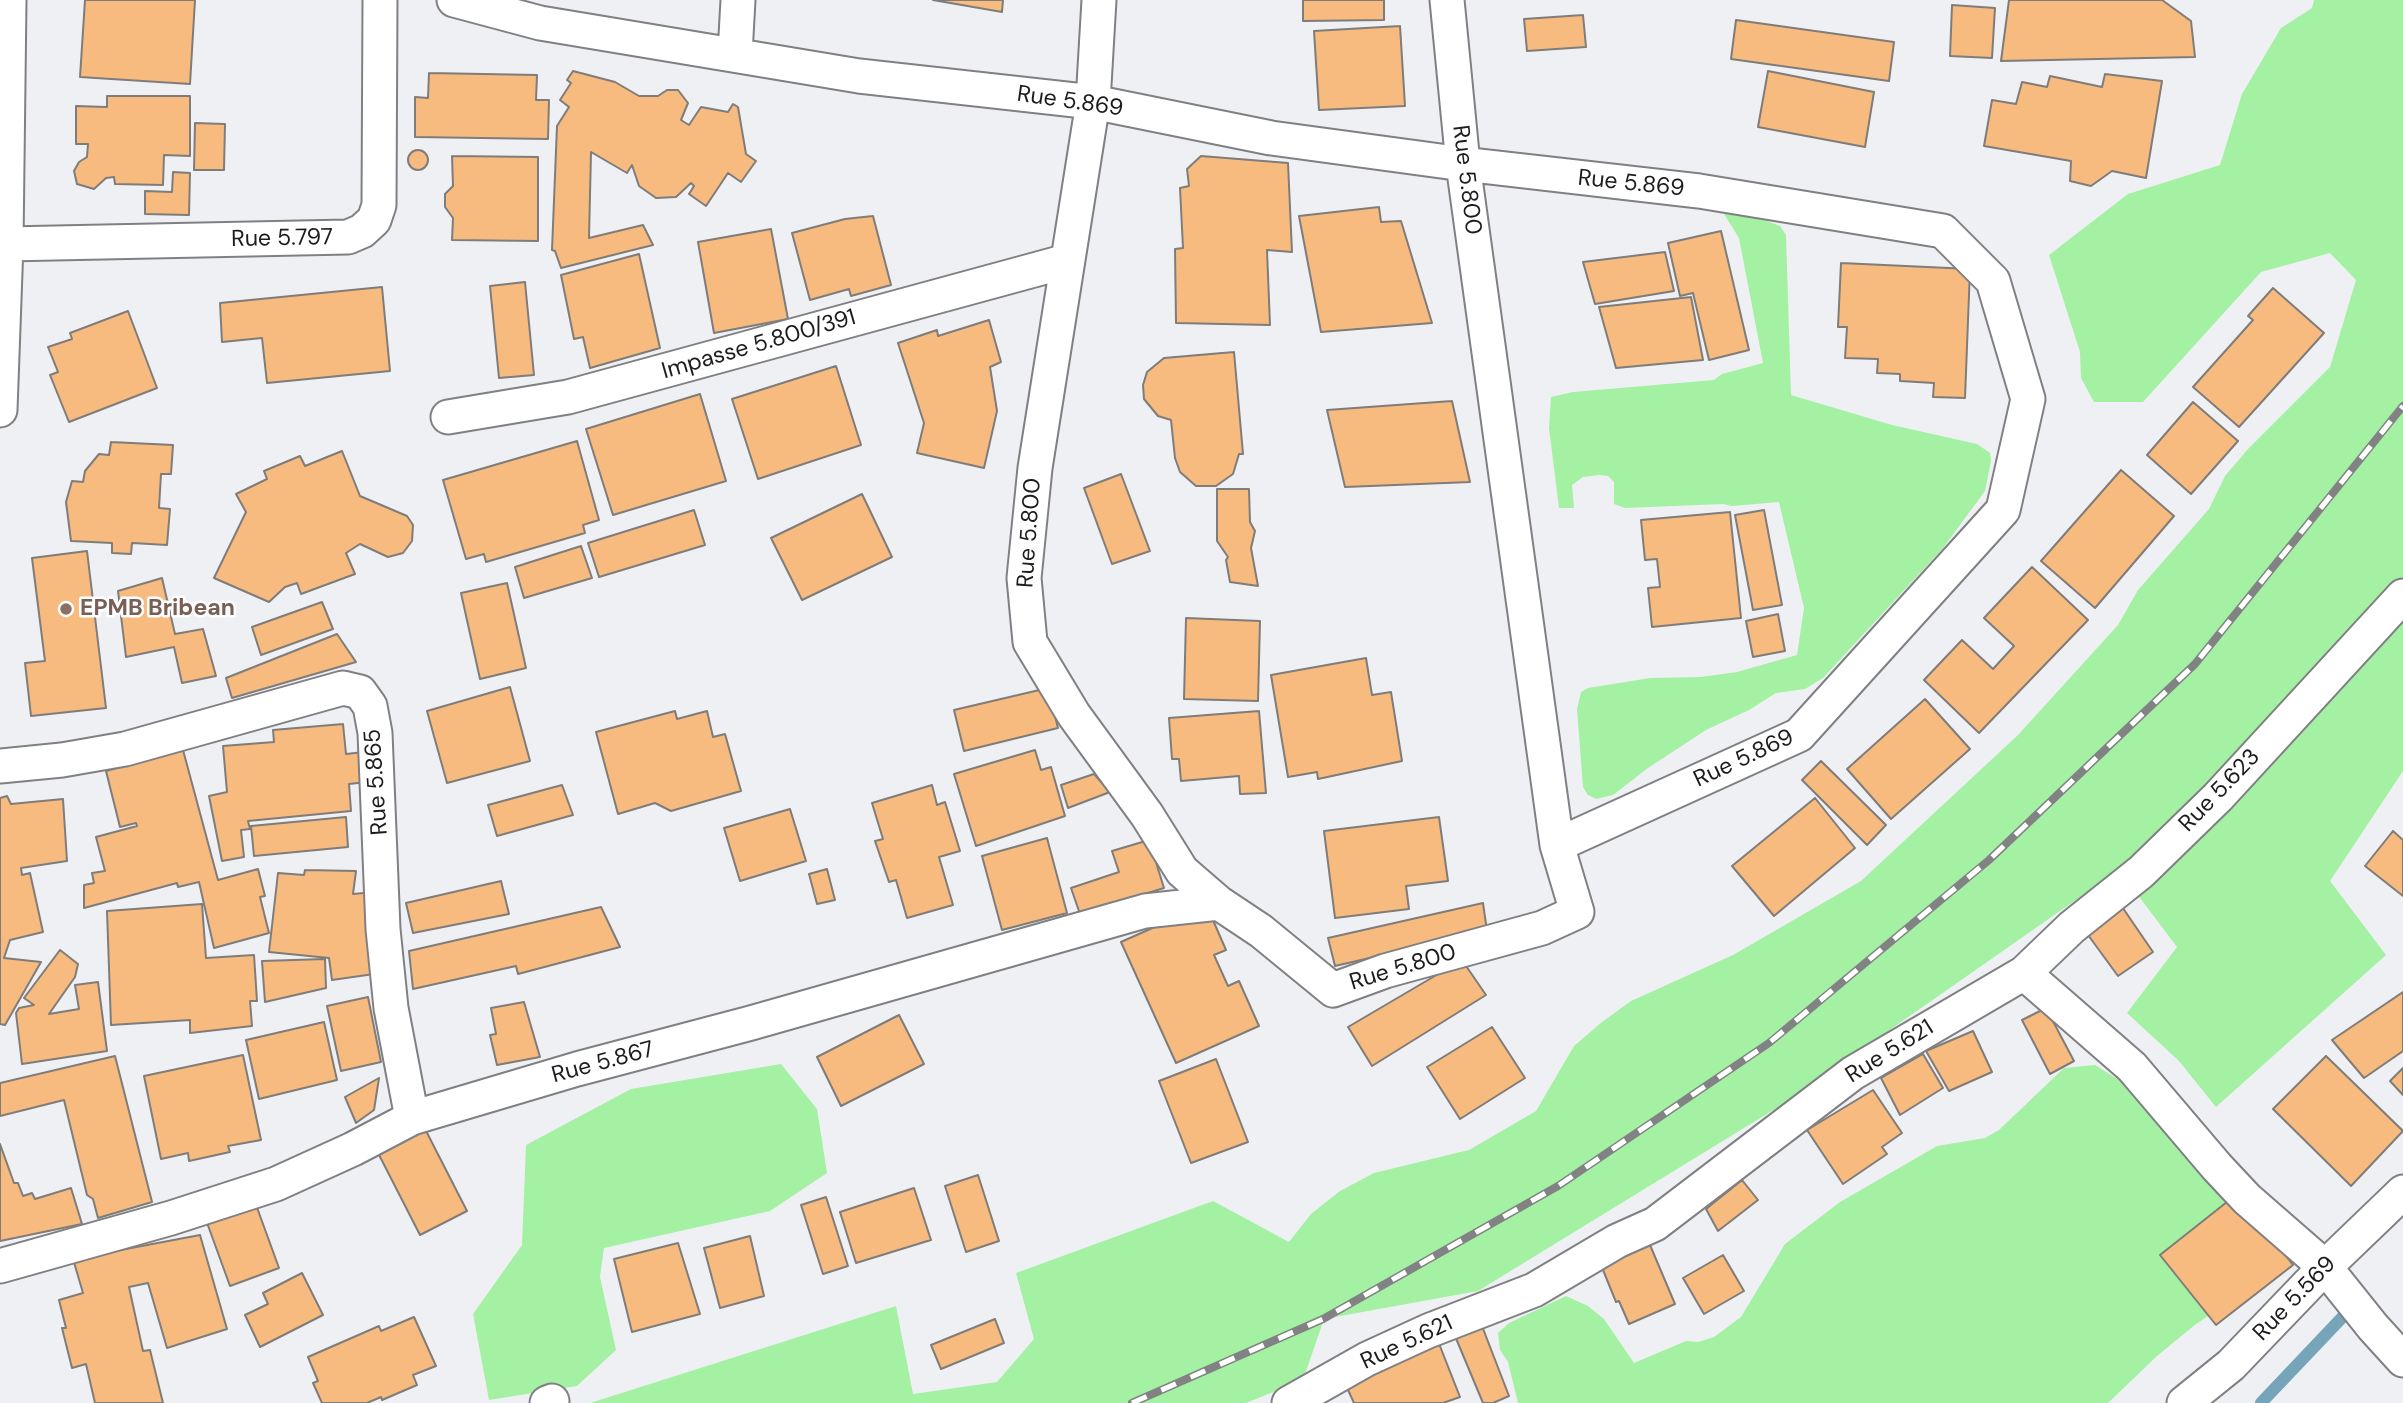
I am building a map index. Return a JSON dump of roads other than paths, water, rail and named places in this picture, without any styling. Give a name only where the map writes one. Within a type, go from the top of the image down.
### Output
[{"type":"street","points":[[0,410],[6,244],[9,0]]},
{"type":"street","name":"Rue 5.797","points":[[6,244],[348,237],[362,231],[374,220],[379,205],[380,0]]},
{"type":"street","name":"Rue 5.869","points":[[454,0],[540,23],[859,76],[1093,102],[1271,138],[1463,164],[1699,191],[1944,231],[1993,281],[2028,399],[2003,510],[1799,735],[1557,845]]},
{"type":"street","points":[[735,54],[738,0]]},
{"type":"street","name":"Rue 5.800","points":[[1099,0],[1093,102],[1050,359],[1033,482],[1024,579],[1030,642],[1074,715],[1147,815],[1182,871],[1219,903],[1261,931],[1333,990],[1385,971],[1542,928],[1577,912],[1557,845],[1463,164],[1447,0]]},
{"type":"street","name":"Impasse 5.800/391","points":[[448,417],[568,397],[1067,261]]},
{"type":"street","name":"Rue 5.623","points":[[2024,973],[2072,928],[2141,872],[2218,797],[2403,596]]},
{"type":"street","name":"Rue 5.865","points":[[0,766],[62,760],[125,749],[343,688],[360,692],[370,706],[375,733],[383,929],[391,1008],[412,1118]]},
{"type":"street","name":"Rue 5.867","points":[[0,1266],[171,1218],[275,1184],[353,1149],[412,1118],[577,1069],[751,1023],[1145,911],[1219,903]]},
{"type":"street","points":[[2024,973],[2132,1067],[2240,1191],[2325,1267],[2403,1360]]},
{"type":"street","name":"Rue 5.621","points":[[1289,1403],[1367,1359],[1428,1331],[1534,1290],[1617,1241],[1655,1224],[1853,1073],[2024,973]]},
{"type":"street","name":"Rue 5.569","points":[[2185,1403],[2231,1365],[2325,1267],[2403,1192]]},
{"type":"waterway","points":[[2261,1403],[2353,1306]]},
{"type":"railway","points":[[1132,1403],[1323,1319],[1558,1186],[1769,1043],[1989,860],[2195,664],[2403,406]]},
{"type":"place","name":"EPMB Bribean","points":[[66,609]]}]
